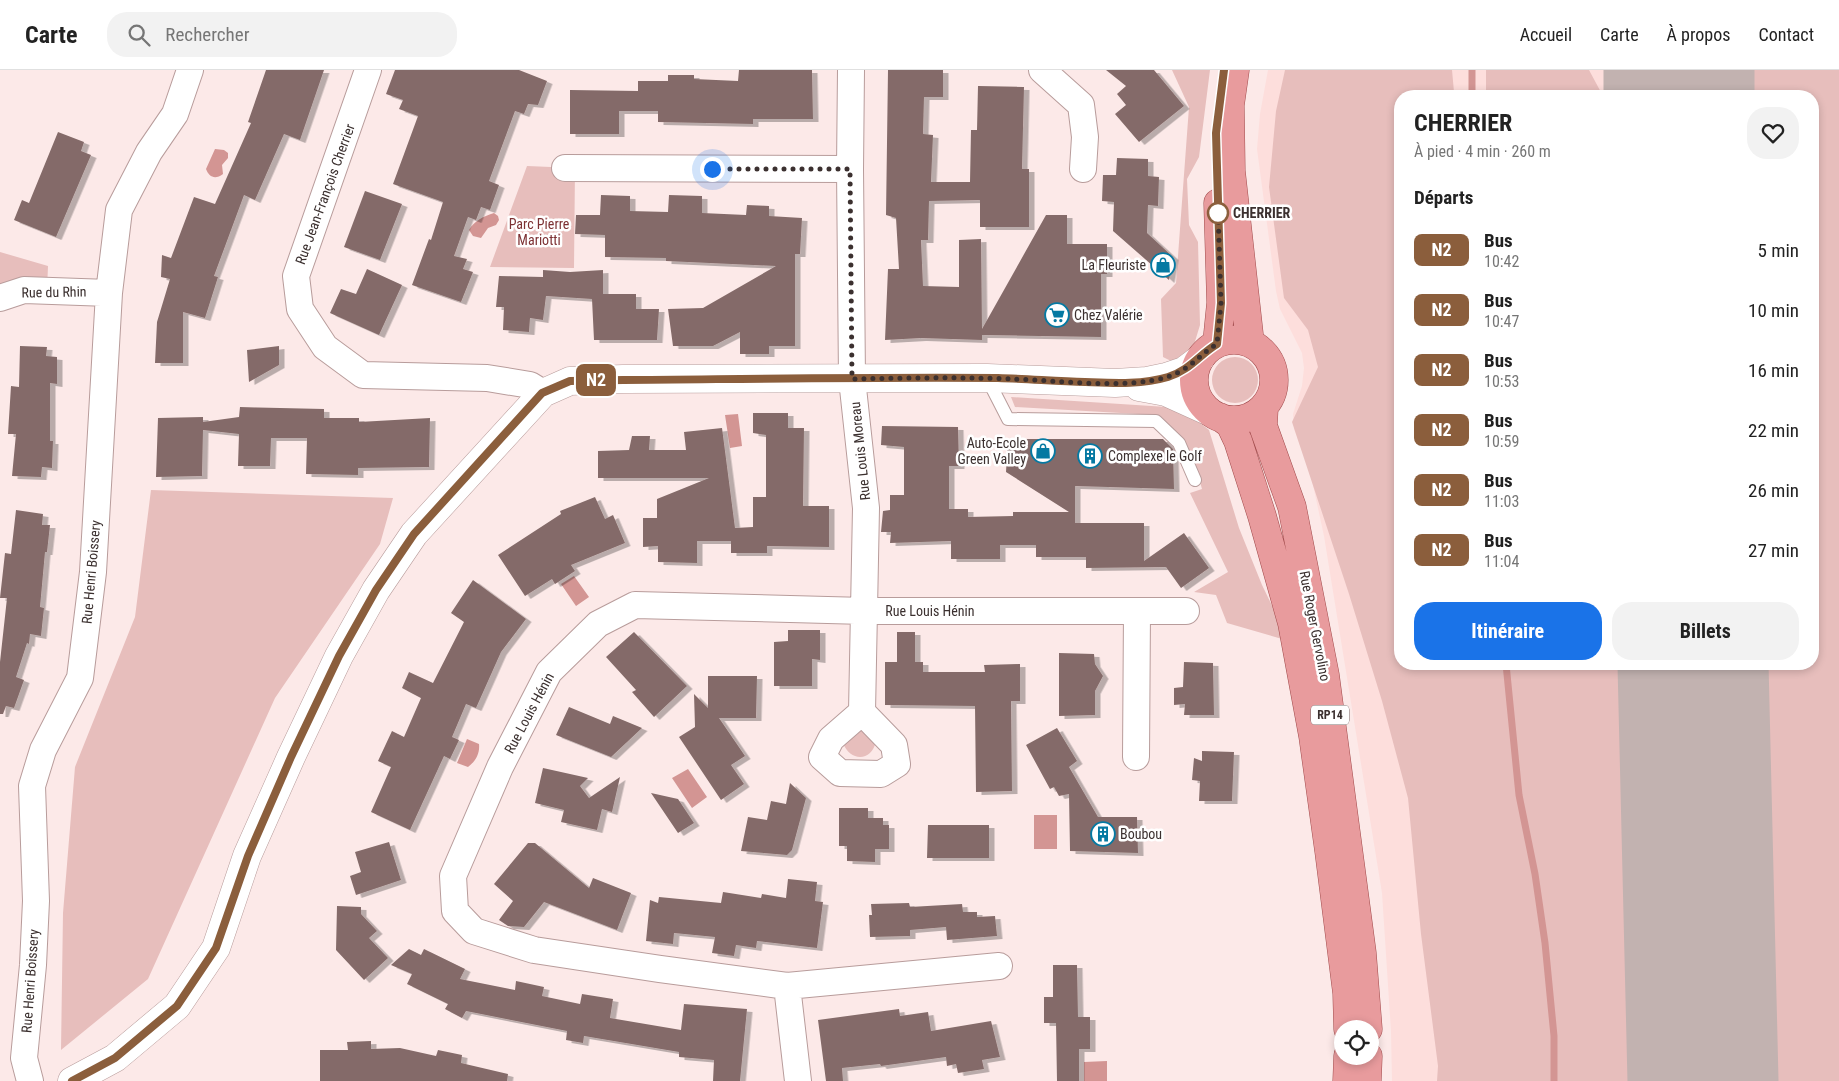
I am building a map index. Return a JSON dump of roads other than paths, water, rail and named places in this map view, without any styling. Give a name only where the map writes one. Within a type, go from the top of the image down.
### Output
[{"type":"main road","points":[[1214,414],[1200,402],[1195,391],[1194,380],[1195,369],[1208,351],[1221,303],[1216,133],[1224,70]]},
{"type":"main road","points":[[1235,70],[1230,105],[1231,170],[1250,343]]},
{"type":"main road","points":[[72,1081],[115,1058],[177,1006],[216,948],[248,856],[291,757],[339,656],[376,590],[414,534],[542,393],[570,381],[988,378],[1115,383],[1148,381],[1184,371],[1208,351],[1228,340],[1250,343],[1260,349],[1268,358],[1273,369],[1275,381],[1272,393],[1264,407],[1254,415],[1244,419],[1231,420],[1166,392],[1115,383]]},
{"type":"main road","name":"Rue Roger Gervolino","points":[[1264,407],[1263,426],[1292,507],[1325,675],[1362,953],[1367,1020]]},
{"type":"main road","name":"Rue Roger Gervolino","points":[[1214,414],[1230,424],[1238,441],[1262,516],[1292,623],[1313,736],[1328,841],[1347,993],[1348,1020]]},
{"type":"main road","points":[[1347,1081],[1348,1065]]},
{"type":"main road","points":[[1367,1081],[1368,1065]]},
{"type":"street","name":"Rue Henri Boissery","points":[[30,1081],[24,1058],[33,965],[36,901],[32,786],[43,750],[80,678],[93,572],[109,293],[119,210],[149,152],[175,114],[190,70]]},
{"type":"street","name":"Rue Jean-François Cherrier","points":[[368,70],[306,242],[296,276],[300,309],[325,347],[363,375],[487,378],[530,385],[542,393]]},
{"type":"street","name":"Rue Louis Moreau","points":[[851,70],[852,379],[866,508],[862,712]]},
{"type":"street","points":[[1042,70],[1081,105],[1085,137],[1083,169]]},
{"type":"street","points":[[565,168],[850,169]]},
{"type":"street","name":"Rue du Rhin","points":[[0,298],[24,290],[109,293]]},
{"type":"street","name":"Rue Louis Hénin","points":[[998,966],[787,986],[534,950],[474,931],[455,911],[453,876],[500,767],[549,672],[598,624],[635,605],[865,611],[1186,611]]},
{"type":"street","points":[[1136,757],[1137,611]]},
{"type":"street","points":[[787,986],[798,1081]]},
{"type":"lane","points":[[988,378],[1008,419],[1156,421],[1179,443],[1195,480]]},
{"type":"waterway","points":[[1472,70],[1472,90]]},
{"type":"waterway","points":[[1507,670],[1519,795],[1535,874],[1545,943],[1554,1036],[1554,1081]]},
{"type":"place","name":"CHERRIER","points":[[1218,213]]},
{"type":"place","name":"La Fleuriste","points":[[1163,265]]},
{"type":"place","name":"Chez Valérie","points":[[1057,315]]},
{"type":"place","name":"Auto-Ecole Green Valley","points":[[1043,451]]},
{"type":"place","name":"Complexe le Golf","points":[[1090,456]]},
{"type":"place","name":"Boubou","points":[[1103,834]]},
{"type":"park label","name":"Parc Pierre Mariotti","points":[[539,232]]}]
